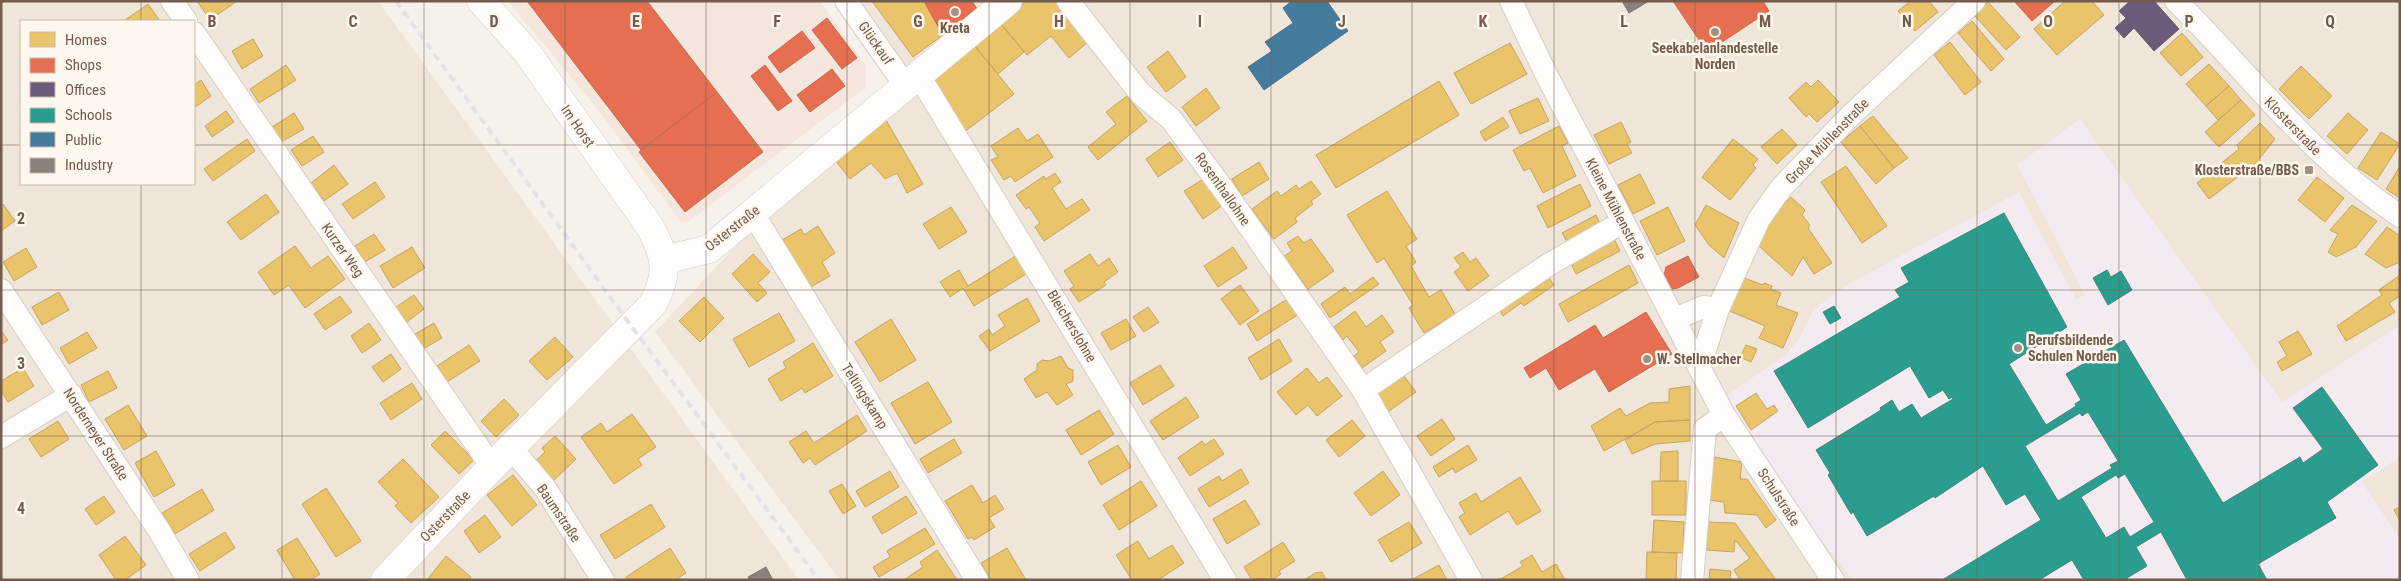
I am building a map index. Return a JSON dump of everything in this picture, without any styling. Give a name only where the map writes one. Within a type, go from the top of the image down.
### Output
[{"type":"street","points":[[172,1],[185,20]]},
{"type":"street","name":"Im Horst","points":[[481,1],[526,51],[650,227],[664,260]]},
{"type":"street","name":"Glückauf","points":[[846,1],[912,79]]},
{"type":"street","name":"Osterstraße","points":[[386,580],[492,467],[653,304],[662,283],[664,260],[708,249],[1008,1]]},
{"type":"street","name":"Rosenthallohne","points":[[1068,1],[1140,93],[1171,119],[1197,152],[1363,390],[1471,580]]},
{"type":"street","name":"Kleine Mühlenstraße","points":[[1511,1],[1529,42],[1695,356],[1724,415]]},
{"type":"street","name":"Große Mühlenstraße","points":[[1695,356],[1705,350],[1718,309],[1759,219],[1781,188],[1850,116],[1974,1]]},
{"type":"street","name":"Klosterstraße","points":[[2176,1],[2285,119],[2321,154],[2371,197],[2400,216]]},
{"type":"street","name":"Klosterstraße","points":[[2185,1],[2198,23]]},
{"type":"street","name":"Kurzer Weg","points":[[195,34],[492,467]]},
{"type":"street","name":"Bleicherslohne","points":[[912,79],[1224,580]]},
{"type":"street","name":"Teltingskamp","points":[[750,214],[760,225],[977,580]]},
{"type":"street","points":[[1363,390],[1548,265],[1623,222]]},
{"type":"street","name":"Norderneyer Straße","points":[[1,290],[72,395],[160,532],[188,580]]},
{"type":"street","points":[[1675,319],[1702,307],[1718,309]]},
{"type":"street","points":[[1,437],[72,395]]},
{"type":"street","points":[[1692,580],[1705,429],[1724,415]]},
{"type":"street","name":"Schulstraße","points":[[1724,415],[1833,580]]},
{"type":"street","name":"Baumstraße","points":[[512,448],[545,488],[603,580]]},
{"type":"shaded area","points":[[1,1],[378,1],[799,580],[1,580]]},
{"type":"shaded area","points":[[508,1],[820,1],[866,66],[866,87],[688,222],[680,221],[603,116]]},
{"type":"shaded area","points":[[856,1],[2400,1],[2400,580],[840,580],[655,332],[777,202],[913,87]]},
{"type":"shaded area","name":"Berufsbildende Schulen Norden","points":[[2080,119],[2282,402],[2400,325],[2400,457],[2362,482],[2400,539],[2400,576],[2393,580],[1853,580],[1820,539],[1726,396],[1784,356],[1799,339],[1814,309],[1852,282],[2019,192],[2076,299],[2085,295],[2017,165]]},
{"type":"building: Homes","points":[[197,1],[237,1],[210,20]]},
{"type":"building: Homes","points":[[872,1],[924,1],[943,35],[913,57]]},
{"type":"building: Homes","points":[[1026,1],[1056,1],[1089,41],[1069,58],[1051,36],[1027,55],[1000,23]]},
{"type":"building: Homes","points":[[1911,1],[1929,1],[1938,12],[1915,31],[1898,11]]},
{"type":"building: Homes","points":[[2065,1],[2092,1],[2104,15],[2057,55],[2034,29]]},
{"type":"building: Homes","points":[[1988,2],[2020,37],[2006,50],[1974,15]]},
{"type":"building: Homes","points":[[148,4],[159,20],[125,20]]},
{"type":"building: Homes","points":[[1972,21],[2004,59],[1991,71],[1958,33]]},
{"type":"building: Homes","points":[[1000,23],[1024,52],[998,74],[974,45]]},
{"type":"building: Homes","points":[[2182,33],[2203,57],[2181,76],[2160,53]]},
{"type":"building: Homes","points":[[253,39],[263,56],[242,69],[232,51]]},
{"type":"building: Homes","points":[[1950,42],[1981,82],[1965,95],[1934,55]]},
{"type":"building: Homes","points":[[1510,43],[1527,74],[1471,104],[1454,73]]},
{"type":"building: Homes","points":[[974,45],[1014,94],[963,133],[931,78]]},
{"type":"building: Homes","points":[[1168,51],[1186,77],[1166,92],[1147,67]]},
{"type":"building: Homes","points":[[2209,64],[2229,86],[2206,106],[2186,84]]},
{"type":"building: Homes","points":[[286,65],[296,80],[259,103],[250,89]]},
{"type":"building: Homes","points":[[2301,66],[2332,96],[2309,119],[2279,89]]},
{"type":"building: Homes","points":[[201,80],[211,96],[195,107],[195,84]]},
{"type":"building: Homes","points":[[1818,80],[1839,102],[1817,122],[1809,114],[1806,117],[1789,98],[1806,82],[1811,87]]},
{"type":"building: Homes","points":[[1439,81],[1459,115],[1336,188],[1316,155]]},
{"type":"building: Homes","points":[[2229,86],[2241,100],[2218,120],[2206,106]]},
{"type":"building: Homes","points":[[1206,88],[1220,108],[1196,126],[1182,107]]},
{"type":"building: Homes","points":[[1127,96],[1147,121],[1098,160],[1088,147],[1116,124],[1106,112]]},
{"type":"building: Homes","points":[[1538,98],[1549,121],[1520,134],[1509,111]]},
{"type":"building: Homes","points":[[2241,100],[2255,115],[2219,147],[2205,132]]},
{"type":"building: Homes","points":[[226,111],[234,122],[212,137],[205,126]]},
{"type":"building: Homes","points":[[294,113],[304,129],[281,142],[272,127]]},
{"type":"building: Homes","points":[[2348,113],[2368,130],[2347,154],[2327,136]]},
{"type":"building: Homes","points":[[1873,116],[1908,158],[1894,168],[1860,126]]},
{"type":"building: Homes","points":[[1503,117],[1509,127],[1485,141],[1480,132]]},
{"type":"building: Homes","points":[[886,120],[923,184],[907,193],[897,173],[885,179],[871,163],[850,179],[835,160]]},
{"type":"building: Homes","points":[[1621,122],[1631,142],[1627,144],[1632,153],[1609,164],[1594,135]]},
{"type":"building: Homes","points":[[2260,123],[2275,139],[2256,163],[2209,199],[2197,183],[2239,149],[2237,145]]},
{"type":"building: Homes","points":[[1559,126],[1568,143],[1562,146],[1576,176],[1543,193],[1530,168],[1524,171],[1513,150]]},
{"type":"building: Homes","points":[[1860,126],[1894,168],[1876,184],[1841,142]]},
{"type":"building: Homes","points":[[1018,128],[1027,141],[1038,134],[1053,157],[1015,182],[1011,176],[1004,180],[991,160],[998,157],[991,146]]},
{"type":"building: Homes","points":[[1782,129],[1797,145],[1777,164],[1761,147]]},
{"type":"building: Homes","points":[[2381,132],[2400,144],[2377,180],[2358,168]]},
{"type":"building: Homes","points":[[313,136],[324,152],[302,166],[291,150]]},
{"type":"building: Homes","points":[[247,139],[255,151],[213,181],[204,169]]},
{"type":"building: Homes","points":[[1733,139],[1758,159],[1753,165],[1756,168],[1730,200],[1702,177]]},
{"type":"building: Homes","points":[[1170,142],[1183,160],[1158,177],[1146,159]]},
{"type":"building: Homes","points":[[1259,162],[1269,179],[1242,196],[1232,179]]},
{"type":"building: Homes","points":[[334,165],[348,184],[324,201],[311,183]]},
{"type":"building: Homes","points":[[1846,166],[1887,226],[1862,243],[1821,182]]},
{"type":"building: Homes","points":[[2400,166],[2400,198],[2386,189]]},
{"type":"building: Homes","points":[[1055,173],[1061,182],[1052,188],[1066,209],[1082,199],[1090,210],[1044,241],[1035,227],[1040,223],[1029,207],[1026,209],[1016,195],[1044,176],[1046,179]]},
{"type":"building: Homes","points":[[1640,174],[1655,203],[1633,214],[1618,185]]},
{"type":"building: Homes","points":[[2317,177],[2344,198],[2325,222],[2298,200]]},
{"type":"building: Homes","points":[[1205,178],[1223,205],[1203,219],[1184,191]]},
{"type":"building: Homes","points":[[1311,181],[1321,194],[1311,201],[1313,204],[1295,218],[1297,222],[1274,239],[1252,209],[1277,191],[1281,196],[1296,185],[1299,189]]},
{"type":"building: Homes","points":[[375,182],[385,197],[353,219],[342,204]]},
{"type":"building: Homes","points":[[1580,184],[1591,206],[1548,228],[1537,206]]},
{"type":"building: Homes","points":[[1387,191],[1417,239],[1406,246],[1416,262],[1411,266],[1429,297],[1441,290],[1455,314],[1424,333],[1409,308],[1413,305],[1384,258],[1377,263],[1347,215]]},
{"type":"building: Homes","points":[[266,194],[279,212],[241,240],[227,222]]},
{"type":"building: Homes","points":[[1791,197],[1805,210],[1802,215],[1810,225],[1808,228],[1832,263],[1814,274],[1803,257],[1792,276],[1759,246],[1771,218]]},
{"type":"building: Homes","points":[[3,204],[15,221],[1,231],[1,205]]},
{"type":"building: Homes","points":[[1706,205],[1739,223],[1724,258],[1709,245],[1695,225]]},
{"type":"building: Homes","points":[[2352,205],[2377,221],[2356,247],[2336,257],[2328,252],[2338,234],[2330,230]]},
{"type":"building: Homes","points":[[951,207],[967,232],[939,249],[923,224]]},
{"type":"building: Homes","points":[[1668,207],[1685,241],[1657,255],[1640,221]]},
{"type":"building: Homes","points":[[1596,215],[1602,228],[1569,245],[1562,233]]},
{"type":"building: Homes","points":[[818,226],[835,253],[822,262],[830,276],[811,287],[782,240],[801,229],[804,235]]},
{"type":"building: Homes","points":[[2387,227],[2400,236],[2400,262],[2386,268],[2365,254]]},
{"type":"building: Homes","points":[[1611,232],[1620,251],[1576,274],[1567,255]]},
{"type":"building: Homes","points":[[374,234],[385,250],[365,262],[355,246]]},
{"type":"building: Homes","points":[[1298,236],[1304,243],[1311,239],[1334,271],[1308,289],[1284,256],[1292,251],[1287,243]]},
{"type":"building: Homes","points":[[295,246],[311,268],[328,256],[345,279],[305,308],[289,285],[274,295],[258,272]]},
{"type":"building: Homes","points":[[412,247],[425,268],[393,288],[380,266]]},
{"type":"building: Homes","points":[[1233,247],[1247,268],[1218,287],[1204,266]]},
{"type":"building: Homes","points":[[26,248],[37,267],[14,281],[3,262]]},
{"type":"building: Homes","points":[[1463,252],[1470,262],[1476,258],[1489,276],[1468,291],[1454,272],[1461,267],[1454,258]]},
{"type":"building: Homes","points":[[1020,253],[1031,271],[974,306],[963,288],[950,297],[940,282],[959,270],[968,286]]},
{"type":"building: Homes","points":[[753,254],[770,272],[758,283],[767,293],[757,302],[732,274]]},
{"type":"building: Homes","points":[[1090,254],[1098,266],[1109,258],[1118,272],[1104,282],[1106,285],[1079,302],[1070,289],[1074,286],[1064,271]]},
{"type":"building: Homes","points":[[1629,265],[1638,283],[1568,322],[1559,304]]},
{"type":"building: Homes","points":[[1545,272],[1554,285],[1524,306],[1521,303],[1503,316],[1499,309]]},
{"type":"building: Homes","points":[[2400,275],[2400,296],[2389,303],[2395,312],[2346,341],[2337,326],[2382,295],[2379,290]]},
{"type":"building: Homes","points":[[1739,276],[1763,285],[1764,283],[1772,286],[1771,289],[1781,293],[1776,305],[1798,313],[1783,348],[1759,338],[1765,326],[1725,309]]},
{"type":"building: Homes","points":[[1373,277],[1379,284],[1330,318],[1321,304],[1345,287],[1350,294]]},
{"type":"building: Homes","points":[[1240,285],[1259,311],[1240,325],[1221,299]]},
{"type":"building: Homes","points":[[59,292],[69,310],[42,325],[32,307]]},
{"type":"building: Homes","points":[[414,295],[424,309],[407,322],[396,307]]},
{"type":"building: Homes","points":[[340,296],[352,312],[325,330],[314,314]]},
{"type":"building: Homes","points":[[704,297],[724,318],[700,342],[679,321]]},
{"type":"building: Homes","points":[[1027,298],[1040,321],[990,351],[979,336],[989,329],[992,335],[1005,326],[998,315]]},
{"type":"building: Homes","points":[[1289,298],[1299,314],[1257,341],[1247,324]]},
{"type":"building: Homes","points":[[1148,307],[1159,322],[1144,332],[1133,317]]},
{"type":"building: Homes","points":[[1355,311],[1366,327],[1382,315],[1394,332],[1380,342],[1386,351],[1362,368],[1354,356],[1359,352],[1347,336],[1343,340],[1334,327]]},
{"type":"building: Homes","points":[[779,313],[795,341],[749,367],[733,339]]},
{"type":"building: Homes","points":[[891,319],[916,360],[880,382],[855,342]]},
{"type":"building: Homes","points":[[1126,319],[1136,336],[1111,350],[1101,333]]},
{"type":"building: Homes","points":[[369,323],[381,340],[362,353],[351,336]]},
{"type":"building: Homes","points":[[434,323],[442,338],[423,349],[415,334]]},
{"type":"building: Homes","points":[[1,331],[8,340],[1,345]]},
{"type":"building: Homes","points":[[2298,331],[2312,354],[2282,371],[2277,362],[2287,356],[2279,342]]},
{"type":"building: Homes","points":[[87,332],[97,348],[69,364],[60,348]]},
{"type":"building: Homes","points":[[555,337],[573,357],[547,380],[529,361]]},
{"type":"building: Homes","points":[[1279,339],[1292,361],[1261,380],[1248,358]]},
{"type":"building: Homes","points":[[813,343],[833,376],[805,393],[802,388],[781,401],[768,379],[786,368],[783,362]]},
{"type":"building: Homes","points":[[469,345],[480,361],[447,382],[437,366]]},
{"type":"building: Homes","points":[[1746,345],[1757,349],[1751,362],[1740,357]]},
{"type":"building: Homes","points":[[391,354],[401,369],[383,382],[372,367]]},
{"type":"building: Homes","points":[[1061,356],[1068,368],[1073,370],[1073,381],[1066,384],[1073,395],[1057,405],[1047,392],[1036,398],[1024,379],[1037,370],[1037,364],[1042,360],[1049,361]]},
{"type":"building: Homes","points":[[1160,365],[1174,386],[1143,405],[1130,383]]},
{"type":"building: Homes","points":[[23,368],[34,386],[8,402],[1,391],[1,381]]},
{"type":"building: Homes","points":[[1307,368],[1319,383],[1327,377],[1342,396],[1317,416],[1308,405],[1296,415],[1277,392]]},
{"type":"building: Homes","points":[[108,371],[117,388],[89,402],[81,385]]},
{"type":"building: Homes","points":[[1401,372],[1416,392],[1385,414],[1370,395]]},
{"type":"building: Homes","points":[[928,382],[952,422],[915,444],[891,403]]},
{"type":"building: Homes","points":[[412,383],[422,399],[391,420],[380,403]]},
{"type":"building: Homes","points":[[1690,386],[1690,420],[1655,422],[1604,451],[1591,426],[1620,408],[1626,416],[1650,403],[1669,402],[1669,389]]},
{"type":"building: Homes","points":[[1756,393],[1767,409],[1774,405],[1778,411],[1751,430],[1736,406]]},
{"type":"building: Homes","points":[[1186,397],[1199,417],[1163,440],[1150,421]]},
{"type":"building: Homes","points":[[504,399],[519,415],[496,437],[481,421]]},
{"type":"building: Homes","points":[[128,405],[147,436],[124,450],[105,419]]},
{"type":"building: Homes","points":[[1099,410],[1114,434],[1081,455],[1066,430]]},
{"type":"building: Homes","points":[[632,414],[656,447],[638,459],[642,465],[614,484],[581,437],[601,423],[607,432]]},
{"type":"building: Homes","points":[[857,415],[867,431],[815,465],[810,458],[803,463],[789,442],[806,431],[814,443]]},
{"type":"building: Homes","points":[[1442,419],[1455,439],[1431,456],[1417,436]]},
{"type":"building: Homes","points":[[1352,420],[1365,436],[1339,457],[1326,440]]},
{"type":"building: Homes","points":[[1690,420],[1690,441],[1655,444],[1632,454],[1625,440],[1655,422]]},
{"type":"building: Homes","points":[[58,421],[69,439],[41,457],[29,439]]},
{"type":"building: Homes","points":[[445,431],[474,460],[459,474],[431,445]]},
{"type":"building: Homes","points":[[555,436],[576,459],[551,483],[533,463],[545,452],[542,448]]},
{"type":"building: Homes","points":[[954,439],[962,453],[928,473],[920,459]]},
{"type":"building: Homes","points":[[1214,439],[1224,454],[1190,476],[1178,458],[1202,441],[1205,445]]},
{"type":"building: Homes","points":[[1118,445],[1131,467],[1101,485],[1088,462]]},
{"type":"building: Homes","points":[[1468,445],[1477,460],[1455,473],[1453,468],[1439,477],[1433,467]]},
{"type":"building: Homes","points":[[156,451],[175,485],[154,497],[135,463]]},
{"type":"building: Homes","points":[[1678,451],[1678,481],[1660,481],[1661,452]]},
{"type":"building: Homes","points":[[1714,457],[1742,462],[1740,479],[1747,479],[1776,520],[1766,528],[1757,515],[1725,513],[1724,502],[1709,500]]},
{"type":"building: Homes","points":[[403,459],[439,497],[411,523],[395,506],[398,503],[378,482]]},
{"type":"building: Homes","points":[[1241,469],[1249,483],[1209,507],[1198,489],[1219,476],[1222,481]]},
{"type":"building: Homes","points":[[890,471],[899,487],[865,507],[856,491]]},
{"type":"building: Homes","points":[[1383,471],[1400,495],[1371,516],[1354,493]]},
{"type":"building: Homes","points":[[513,475],[537,505],[512,526],[487,495]]},
{"type":"building: Homes","points":[[1520,477],[1541,511],[1517,525],[1508,511],[1470,535],[1459,517],[1465,513],[1459,503],[1476,493],[1481,502]]},
{"type":"building: Homes","points":[[1141,481],[1157,506],[1119,530],[1103,505]]},
{"type":"building: Homes","points":[[1652,481],[1686,481],[1686,515],[1652,515]]},
{"type":"building: Homes","points":[[842,484],[856,506],[843,514],[829,491]]},
{"type":"building: Homes","points":[[972,485],[983,503],[995,495],[1004,509],[989,518],[995,527],[974,540],[972,537],[968,539],[945,501]]},
{"type":"building: Homes","points":[[326,488],[361,541],[336,557],[302,504]]},
{"type":"building: Homes","points":[[202,489],[214,510],[175,534],[162,513]]},
{"type":"building: Homes","points":[[104,496],[115,512],[96,525],[85,509]]},
{"type":"building: Homes","points":[[906,496],[917,513],[882,534],[872,517]]},
{"type":"building: Homes","points":[[1245,500],[1260,524],[1227,544],[1213,519]]},
{"type":"building: Homes","points":[[651,504],[665,527],[615,559],[600,535]]},
{"type":"building: Homes","points":[[2400,507],[2400,521],[2394,510]]},
{"type":"building: Homes","points":[[485,515],[501,537],[479,553],[464,531]]},
{"type":"building: Homes","points":[[1654,520],[1684,522],[1683,553],[1652,552]]},
{"type":"building: Homes","points":[[1409,522],[1422,543],[1391,562],[1378,540]]},
{"type":"building: Homes","points":[[1706,522],[1735,523],[1776,580],[1740,580],[1734,570],[1750,558],[1735,540],[1734,552],[1706,550]]},
{"type":"building: Homes","points":[[925,528],[935,544],[879,577],[873,567],[890,557],[887,551]]},
{"type":"building: Homes","points":[[225,532],[235,548],[200,571],[189,554]]},
{"type":"building: Homes","points":[[125,536],[146,565],[125,580],[116,580],[99,555]]},
{"type":"building: Homes","points":[[297,538],[320,574],[311,580],[295,580],[277,550]]},
{"type":"building: Homes","points":[[1138,541],[1149,559],[1172,545],[1184,563],[1158,580],[1132,580],[1116,555]]},
{"type":"building: Homes","points":[[1283,542],[1295,561],[1279,571],[1281,574],[1272,580],[1260,578],[1252,580],[1244,567]]},
{"type":"building: Homes","points":[[670,548],[686,573],[675,580],[628,580],[626,577]]},
{"type":"building: Homes","points":[[1007,548],[1026,580],[991,580],[981,563]]},
{"type":"building: Homes","points":[[937,550],[957,580],[904,580],[923,567],[920,562]]},
{"type":"building: Homes","points":[[1647,552],[1677,553],[1676,580],[1646,580]]},
{"type":"building: Homes","points":[[1532,555],[1542,572],[1556,564],[1565,580],[1499,580],[1523,566],[1520,562]]},
{"type":"building: Homes","points":[[446,556],[471,577],[469,580],[427,580]]},
{"type":"building: Homes","points":[[1439,565],[1447,580],[1411,580]]},
{"type":"building: Homes","points":[[1710,569],[1731,571],[1730,580],[1709,580]]},
{"type":"building: Homes","points":[[1322,572],[1326,580],[1304,580],[1315,573]]},
{"type":"building: Shops","points":[[527,1],[647,1],[717,92],[641,150]]},
{"type":"building: Shops","points":[[928,1],[972,1],[977,9],[943,35],[925,3]]},
{"type":"building: Shops","name":"Seekabelanlandestelle Norden","points":[[1673,1],[1763,1],[1769,11],[1707,52]]},
{"type":"building: Shops","points":[[2014,1],[2055,1],[2032,21]]},
{"type":"building: Shops","points":[[827,18],[857,58],[842,69],[812,30]]},
{"type":"building: Shops","points":[[802,31],[815,48],[780,73],[768,57]]},
{"type":"building: Shops","points":[[765,65],[792,101],[778,111],[751,76]]},
{"type":"building: Shops","points":[[832,69],[845,86],[810,112],[797,95]]},
{"type":"building: Shops","points":[[717,92],[763,152],[685,212],[639,152]]},
{"type":"building: Shops","points":[[1688,256],[1699,277],[1678,288],[1672,289],[1663,279],[1666,267]]},
{"type":"building: Shops","points":[[1646,312],[1672,354],[1609,392],[1595,369],[1559,390],[1546,368],[1530,378],[1524,368],[1595,325],[1603,338]]},
{"type":"building: Offices","points":[[2130,1],[2154,1],[2179,29],[2154,51],[2134,28],[2124,38],[2115,28],[2126,18],[2119,11]]},
{"type":"building: Schools","points":[[2004,213],[2067,327],[2009,364],[2046,425],[2076,406],[2075,404],[2081,400],[2066,374],[2124,340],[2223,503],[2300,457],[2303,463],[2323,449],[2293,408],[2322,387],[2378,465],[2327,502],[2336,518],[2258,564],[2267,580],[2187,580],[2161,532],[2136,547],[2147,566],[2127,578],[2128,580],[2084,580],[2072,560],[2039,580],[1942,580],[2041,520],[2025,494],[2006,505],[1983,466],[1935,498],[1934,496],[1867,536],[1853,512],[1851,514],[1816,450],[1881,410],[1880,408],[1892,400],[1899,412],[1912,404],[1921,418],[1953,399],[1952,397],[1949,399],[1943,390],[1929,398],[1910,366],[1808,428],[1774,371],[1900,297],[1895,290],[1909,282],[1901,268]],"holes":[[[2088,412],[2118,461],[2110,465],[2112,468],[2058,501],[2025,446],[2080,413],[2082,416]],[[2125,474],[2154,522],[2130,537],[2124,527],[2106,538],[2081,497],[2116,475],[2118,478]]]},
{"type":"building: Schools","points":[[2107,270],[2111,277],[2121,271],[2132,290],[2108,305],[2093,278]]},
{"type":"building: Schools","points":[[1834,306],[1841,318],[1830,324],[1823,312]]},
{"type":"building: Public","points":[[1292,1],[1327,1],[1348,31],[1264,90],[1248,67],[1272,51],[1265,42],[1293,23],[1283,8]]},
{"type":"building: Industry","points":[[1622,1],[1649,1],[1629,13]]},
{"type":"building: Industry","points":[[766,567],[773,580],[750,580],[748,577]]},
{"type":"railway","points":[[396,1],[621,312],[819,580]]},
{"type":"place","name":"Kreta","points":[[955,12]]},
{"type":"place","name":"Seekabelanlandestelle Norden","points":[[1715,32]]},
{"type":"place","name":"Klosterstraße/BBS","points":[[2309,170]]},
{"type":"place","name":"Berufsbildende Schulen Norden","points":[[2018,348]]},
{"type":"place","name":"W. Stellmacher","points":[[1647,359]]}]
